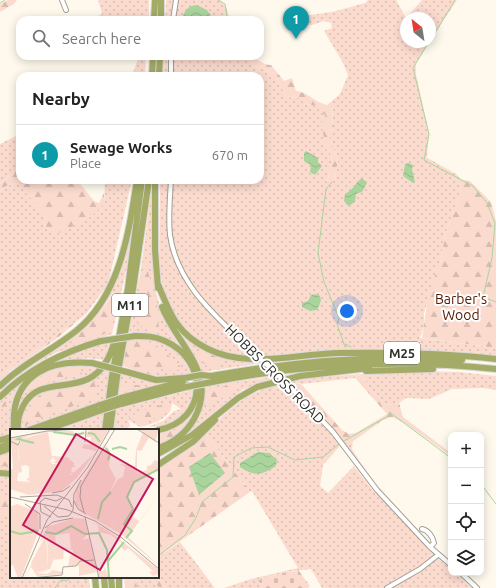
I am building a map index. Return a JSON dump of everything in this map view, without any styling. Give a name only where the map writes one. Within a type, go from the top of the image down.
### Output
[{"type":"highway","points":[[154,16],[155,0]]},
{"type":"highway","points":[[161,0],[161,16]]},
{"type":"highway","points":[[152,72],[153,60]]},
{"type":"highway","points":[[159,72],[160,60]]},
{"type":"highway","points":[[0,386],[28,362],[77,331],[102,303],[117,270],[128,227],[136,184]]},
{"type":"highway","name":"M11","points":[[105,429],[112,376],[128,288],[141,184]]},
{"type":"highway","name":"M11","points":[[110,429],[116,383],[133,288],[148,184]]},
{"type":"highway","points":[[155,184],[155,250],[158,292],[165,315],[194,360],[200,375],[202,387],[200,405],[192,423],[177,438],[159,447]]},
{"type":"highway","points":[[158,284],[168,311],[178,326],[194,341],[211,351],[228,357],[247,359],[309,355]]},
{"type":"highway","points":[[18,429],[20,411],[25,402],[33,394],[47,387],[82,381],[95,374],[104,366],[112,350],[121,310],[128,288]]},
{"type":"highway","points":[[0,397],[22,378],[50,360],[70,351],[100,341],[135,336],[159,338],[171,344],[188,360],[196,377],[197,390],[190,411],[178,423],[159,430]]},
{"type":"highway","name":"M25","points":[[309,355],[398,353],[496,359]]},
{"type":"highway","name":"M25","points":[[309,355],[380,355],[390,358]]},
{"type":"highway","name":"M25","points":[[211,379],[263,367],[314,361],[390,358],[438,359],[496,363]]},
{"type":"highway","points":[[14,429],[13,416],[20,392],[32,377],[42,370],[58,364],[92,364],[156,380],[186,382],[201,375],[211,379]]},
{"type":"highway","points":[[159,453],[192,435],[238,398],[257,387],[287,379],[384,367],[392,364]]},
{"type":"highway","name":"M25","points":[[32,429],[186,382],[307,368],[392,364],[445,365],[496,369]]},
{"type":"highway","points":[[319,374],[415,369],[496,373]]},
{"type":"highway","name":"M25","points":[[48,429],[100,408]]},
{"type":"highway","points":[[159,464],[194,441],[216,420],[222,411]]},
{"type":"highway","points":[[0,447],[8,443]]},
{"type":"highway","points":[[0,452],[8,443]]},
{"type":"highway","points":[[0,473],[10,474]]},
{"type":"highway","points":[[95,578],[96,588]]},
{"type":"highway","points":[[104,578],[106,588]]},
{"type":"highway","points":[[111,578],[112,588]]},
{"type":"street","points":[[62,0],[66,10]]},
{"type":"street","points":[[174,16],[176,0]]},
{"type":"street","points":[[171,60],[171,72]]},
{"type":"street","name":"HOBBS CROSS ROAD","points":[[171,184],[169,213],[170,235],[182,273],[198,297],[324,421],[372,485],[430,547],[448,563]]},
{"type":"street","points":[[422,528],[428,532],[433,539],[434,543],[430,547]]},
{"type":"street","points":[[387,588],[420,569],[438,555]]},
{"type":"street","points":[[464,576],[477,588]]},
{"type":"green space","points":[[8,0],[17,0],[14,4],[0,12],[0,4]]},
{"type":"green space","points":[[98,0],[149,0],[149,16],[98,16],[102,14]]},
{"type":"green space","points":[[166,0],[173,0],[172,16],[165,16]]},
{"type":"green space","points":[[178,0],[220,0],[226,7],[229,16],[176,16]]},
{"type":"green space","points":[[368,0],[396,0],[403,12],[400,12],[400,48],[425,48],[416,63],[416,74],[429,134],[427,157],[424,156],[456,174],[462,180],[460,193],[445,235],[441,259],[424,313],[424,325],[420,338],[496,348],[496,356],[403,350],[353,350],[248,356],[229,354],[208,347],[185,330],[167,303],[159,269],[160,184],[170,184],[172,202],[173,184],[264,184],[264,72],[173,72],[174,60],[249,60],[255,66],[275,76],[279,81],[286,97],[300,98],[307,104],[319,106],[326,117],[326,142],[323,147],[329,149],[332,159],[327,182],[336,179],[335,175],[338,160],[328,134],[333,129],[332,101],[340,94],[348,75],[342,61],[324,31],[332,28],[331,23],[324,21],[312,25],[290,23],[296,17],[332,12],[365,3]]},
{"type":"green space","points":[[422,0],[457,0],[436,32],[436,12],[411,12]]},
{"type":"green space","points":[[138,60],[146,60],[145,72],[133,72]]},
{"type":"green space","points":[[164,60],[171,60],[171,72],[163,72]]},
{"type":"green space","points":[[258,60],[264,64],[271,65],[284,81],[292,78],[296,91],[304,93],[322,104],[327,105],[332,101],[333,129],[328,134],[338,160],[335,175],[336,179],[327,183],[332,159],[329,149],[326,150],[323,147],[325,143],[321,123],[326,117],[318,106],[307,104],[300,98],[286,97],[279,81],[273,74],[255,66],[250,61]]},
{"type":"green space","points":[[16,136],[16,170],[0,184],[0,144]]},
{"type":"green space","points":[[16,170],[16,184],[6,186],[0,191],[0,184]]},
{"type":"green space","name":"Barber's Wood","points":[[462,180],[470,181],[491,202],[496,221],[496,348],[422,338],[428,296],[441,259],[445,235],[460,193]]},
{"type":"green space","points":[[19,184],[48,219],[44,224],[47,228],[55,232],[104,204],[105,184],[131,184],[108,284],[86,314],[0,376],[0,191],[6,186]]},
{"type":"green space","points":[[19,184],[80,184],[94,201],[99,203],[104,193],[104,204],[91,217],[57,234],[47,228],[44,224],[47,219]]},
{"type":"green space","points":[[152,186],[155,289],[161,310],[178,344],[166,338],[155,335],[129,332],[141,269]]},
{"type":"green space","points":[[138,193],[130,253],[112,334],[55,353],[25,371],[0,393],[0,389],[8,381],[72,337],[88,323],[101,307],[118,272]],"holes":[[[114,292],[110,332],[68,341],[90,324]]]},
{"type":"green space","points":[[146,264],[160,317],[157,331],[150,332],[137,323],[135,317],[143,268]]},
{"type":"green space","points":[[115,291],[110,332],[74,344],[68,341],[94,318]]},
{"type":"green space","points":[[86,314],[56,339],[10,371],[0,381],[0,376]]},
{"type":"green space","points":[[178,331],[188,339],[216,354],[248,361],[260,361],[262,363],[202,372]]},
{"type":"green space","points":[[142,338],[159,342],[173,348],[183,358],[192,374],[172,376],[149,375],[122,365],[127,339]]},
{"type":"green space","points":[[127,339],[148,339],[149,342],[158,347],[175,361],[180,366],[178,370],[172,373],[167,367],[147,375],[122,365]]},
{"type":"green space","points":[[111,342],[104,360],[88,358],[52,362],[98,344]]},
{"type":"green space","points":[[202,351],[225,360],[215,368],[208,367],[197,358],[197,352]]},
{"type":"green space","points":[[73,365],[81,367],[82,374],[54,380],[28,391],[37,379],[47,372]]},
{"type":"green space","points":[[54,366],[100,366],[91,375],[78,380],[41,385],[30,392],[16,422],[20,399],[30,383],[40,374]]},
{"type":"green space","points":[[106,367],[110,369],[105,400],[21,429],[23,412],[29,401],[37,394],[83,385],[95,379]]},
{"type":"green space","points":[[411,371],[459,372],[496,376],[496,390],[483,388],[452,389],[429,399],[406,398],[399,403],[387,405],[370,389],[364,378],[358,375],[355,378],[301,384],[287,382],[317,377]]},
{"type":"green space","points":[[121,372],[147,381],[163,384],[117,397]]},
{"type":"green space","points":[[301,373],[264,381],[242,390],[185,436],[199,413],[205,386]]},
{"type":"green space","points":[[31,375],[13,402],[10,433],[0,437],[0,400]]},
{"type":"green space","points":[[358,375],[364,378],[370,389],[387,405],[399,403],[403,417],[448,451],[448,454],[406,424],[392,417],[383,420],[345,447],[288,383],[301,384],[342,430],[349,434],[356,433],[387,414],[355,378]]},
{"type":"green space","points":[[96,382],[95,390],[97,398],[38,418],[25,426],[24,416],[35,399],[44,392],[77,387]]},
{"type":"green space","points":[[282,383],[323,424],[340,446],[323,465],[320,486],[328,493],[354,466],[375,493],[403,519],[437,558],[448,567],[448,576],[459,576],[472,588],[322,588],[311,569],[287,572],[258,580],[263,588],[224,588],[251,579],[298,568],[252,491],[250,492],[205,433],[239,402],[269,387]]},
{"type":"green space","points":[[128,384],[142,386],[117,397],[118,391],[122,385]]},
{"type":"green space","points":[[240,384],[242,385],[225,397],[216,399],[210,409],[204,414],[206,389]]},
{"type":"green space","points":[[195,389],[189,408],[185,414],[174,422],[147,427],[163,421],[174,411],[181,409],[172,403],[171,409],[165,417],[156,422],[140,427],[128,420],[130,425],[128,429],[114,429],[116,409]]},
{"type":"green space","points":[[9,400],[1,411],[3,433],[0,434],[0,403]]},
{"type":"green space","points":[[197,402],[193,414],[187,424],[170,441],[159,434],[177,427],[186,419]]},
{"type":"green space","points":[[165,404],[171,408],[169,412],[143,423],[128,417],[131,414],[138,415],[138,412]]},
{"type":"green space","points":[[104,413],[102,429],[61,429]]},
{"type":"green space","points":[[185,428],[170,441],[159,445],[159,433]]},
{"type":"green space","points":[[205,433],[250,492],[159,556],[159,466]]},
{"type":"green space","points":[[353,441],[352,449],[373,482],[385,495],[384,496],[345,447]]},
{"type":"green space","points":[[10,450],[10,472],[0,471],[0,454]]},
{"type":"green space","points":[[10,453],[10,468],[0,465],[0,458]]},
{"type":"green space","points":[[0,476],[10,478],[10,578],[89,578],[90,588],[0,588]]},
{"type":"green space","points":[[0,492],[10,507],[10,513],[2,519],[0,516]]},
{"type":"green space","points":[[180,542],[215,588],[165,588],[159,578],[159,556]]},
{"type":"green space","points":[[299,571],[310,586],[308,588],[263,588],[258,580],[287,572]]},
{"type":"green space","points":[[64,578],[80,578],[77,582],[70,581],[63,588],[59,588]]},
{"type":"green space","points":[[124,578],[136,578],[137,588],[125,588]]},
{"type":"green space","points":[[136,578],[153,578],[159,588],[137,588]]},
{"type":"green space","points":[[153,578],[159,578],[165,588],[159,588]]},
{"type":"water","points":[[197,5],[207,10],[211,16],[183,16],[186,10],[191,6]]},
{"type":"water","points":[[306,151],[318,158],[318,162],[322,166],[315,175],[310,172],[311,165],[304,161],[304,153]]},
{"type":"water","points":[[409,163],[413,165],[412,169],[415,182],[413,183],[403,176],[405,164]]},
{"type":"water","points":[[362,178],[367,183],[362,192],[356,194],[355,202],[348,206],[344,201],[345,194]]},
{"type":"water","points":[[316,294],[320,296],[321,301],[317,310],[310,311],[302,307],[302,303],[308,301],[311,295]]},
{"type":"water","points":[[258,452],[268,453],[277,459],[276,466],[258,474],[240,467],[240,463]]},
{"type":"water","points":[[210,453],[225,473],[199,495],[189,467]]},
{"type":"waterway","points":[[0,3],[5,0]]},
{"type":"waterway","points":[[218,0],[225,4],[227,16]]},
{"type":"waterway","points":[[436,31],[455,0]]},
{"type":"waterway","points":[[425,48],[413,68],[429,134],[424,160],[473,186],[487,203],[495,223],[492,258],[483,297],[496,302]]},
{"type":"waterway","points":[[332,182],[326,189],[318,253],[324,282],[339,318],[337,324],[345,347]]},
{"type":"waterway","points":[[345,344],[351,347]]},
{"type":"waterway","points":[[342,442],[392,414],[448,456]]},
{"type":"waterway","points":[[159,555],[185,535],[196,518],[202,502],[233,477],[234,457],[251,448],[268,447],[295,460],[323,457],[339,444]]},
{"type":"waterway","points":[[484,488],[496,504]]},
{"type":"waterway","points":[[55,588],[61,580],[67,581],[70,578]]},
{"type":"waterway","points":[[83,578],[85,580],[88,578]]},
{"type":"place","name":"Sewage Works","points":[[296,39]]}]
